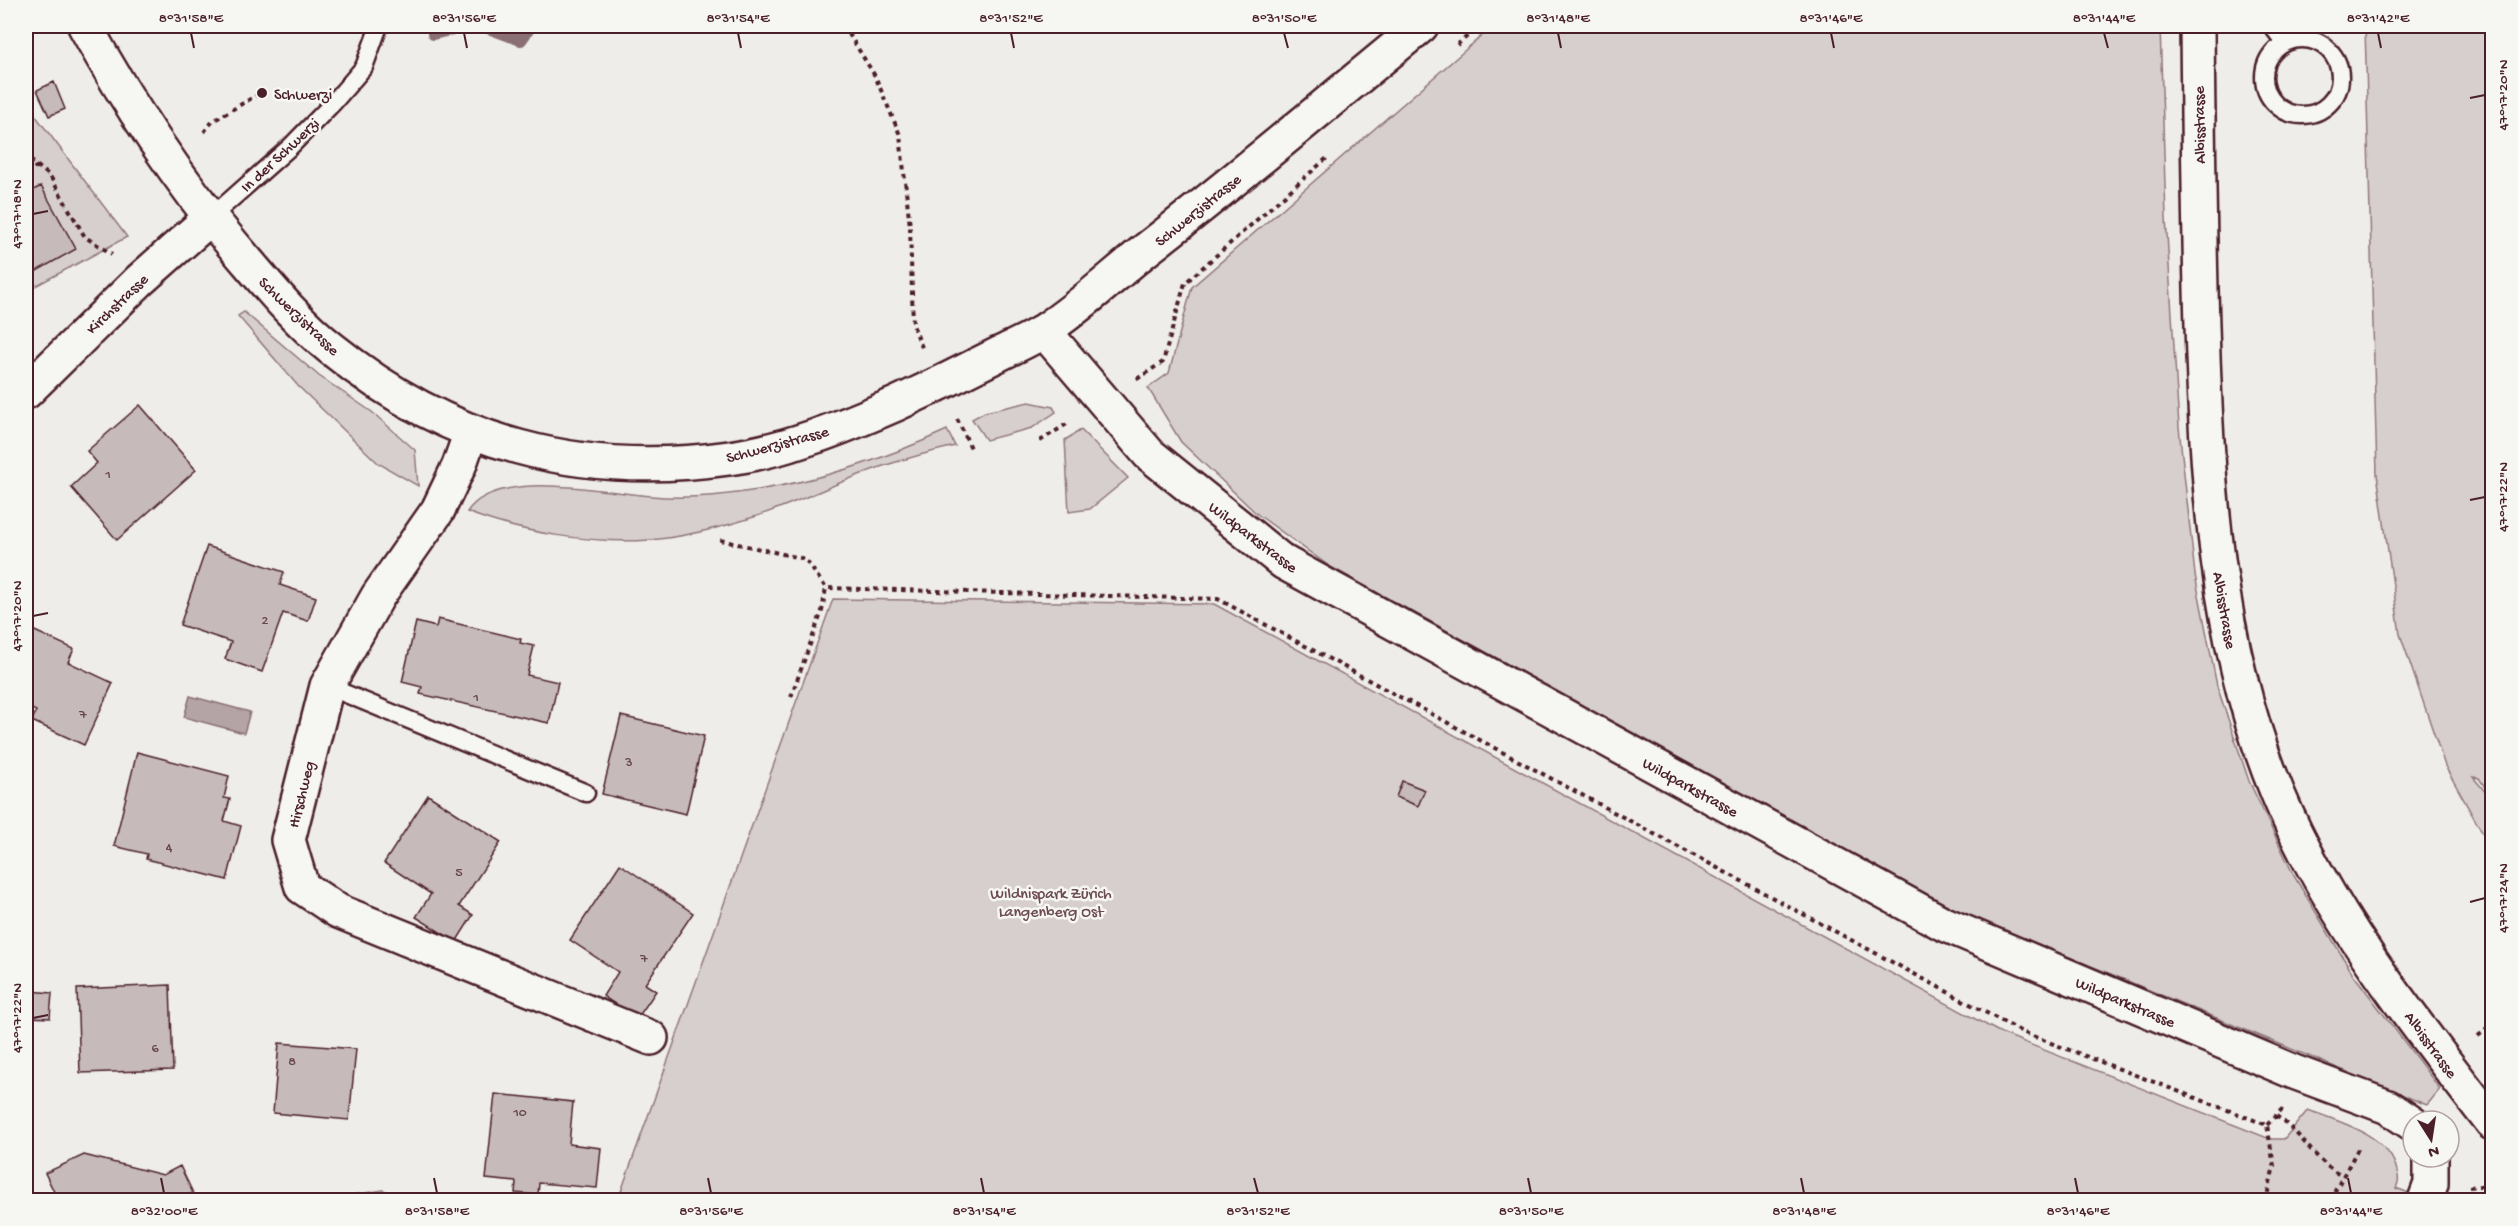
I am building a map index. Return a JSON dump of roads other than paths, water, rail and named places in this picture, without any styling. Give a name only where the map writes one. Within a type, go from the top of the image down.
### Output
[{"type":"main road","name":"Schwerzistrasse","points":[[85,26],[165,157],[210,218],[278,297],[329,347],[387,390],[429,414],[471,432],[520,448],[581,460],[650,465],[733,457],[796,442],[855,421],[940,384],[1044,331],[1192,214],[1421,26]]},
{"type":"main road","name":"Albisstrasse","points":[[2197,26],[2200,237],[2208,456],[2224,602],[2241,685],[2257,739],[2304,849],[2342,915],[2389,984],[2493,1123]]},
{"type":"main road","name":"Kirchstrasse","points":[[26,392],[140,280],[210,218]]},
{"type":"main road","name":"Wildparkstrasse","points":[[1044,331],[1149,454],[1283,562],[1942,924],[2294,1072],[2388,1107],[2401,1116]]},
{"type":"main road","name":"Hirschweg","points":[[471,432],[459,465],[438,510],[378,596],[327,686],[288,840],[302,886],[338,911],[651,1038]]},
{"type":"main road","points":[[2425,1200],[2431,1184],[2431,1169]]},
{"type":"lane","name":"In der Schwerzi","points":[[210,218],[290,147],[333,103],[364,67],[379,26]]},
{"type":"lane","points":[[2272,26],[2284,42]]},
{"type":"lane","points":[[2309,39],[2326,48],[2338,63],[2339,88],[2334,99],[2313,114],[2300,116],[2288,113],[2277,107],[2268,97],[2263,73],[2270,55],[2284,42],[2309,39]]},
{"type":"lane","points":[[327,686],[586,793]]},
{"type":"waterway","points":[[433,34],[467,26]]},
{"type":"waterway","points":[[483,26],[521,40],[531,26]]},
{"type":"place","name":"Schwerzi","points":[[262,93]]},
{"type":"park label","name":"Wildnispark Zürich Langenberg Ost","points":[[1051,901]]}]
